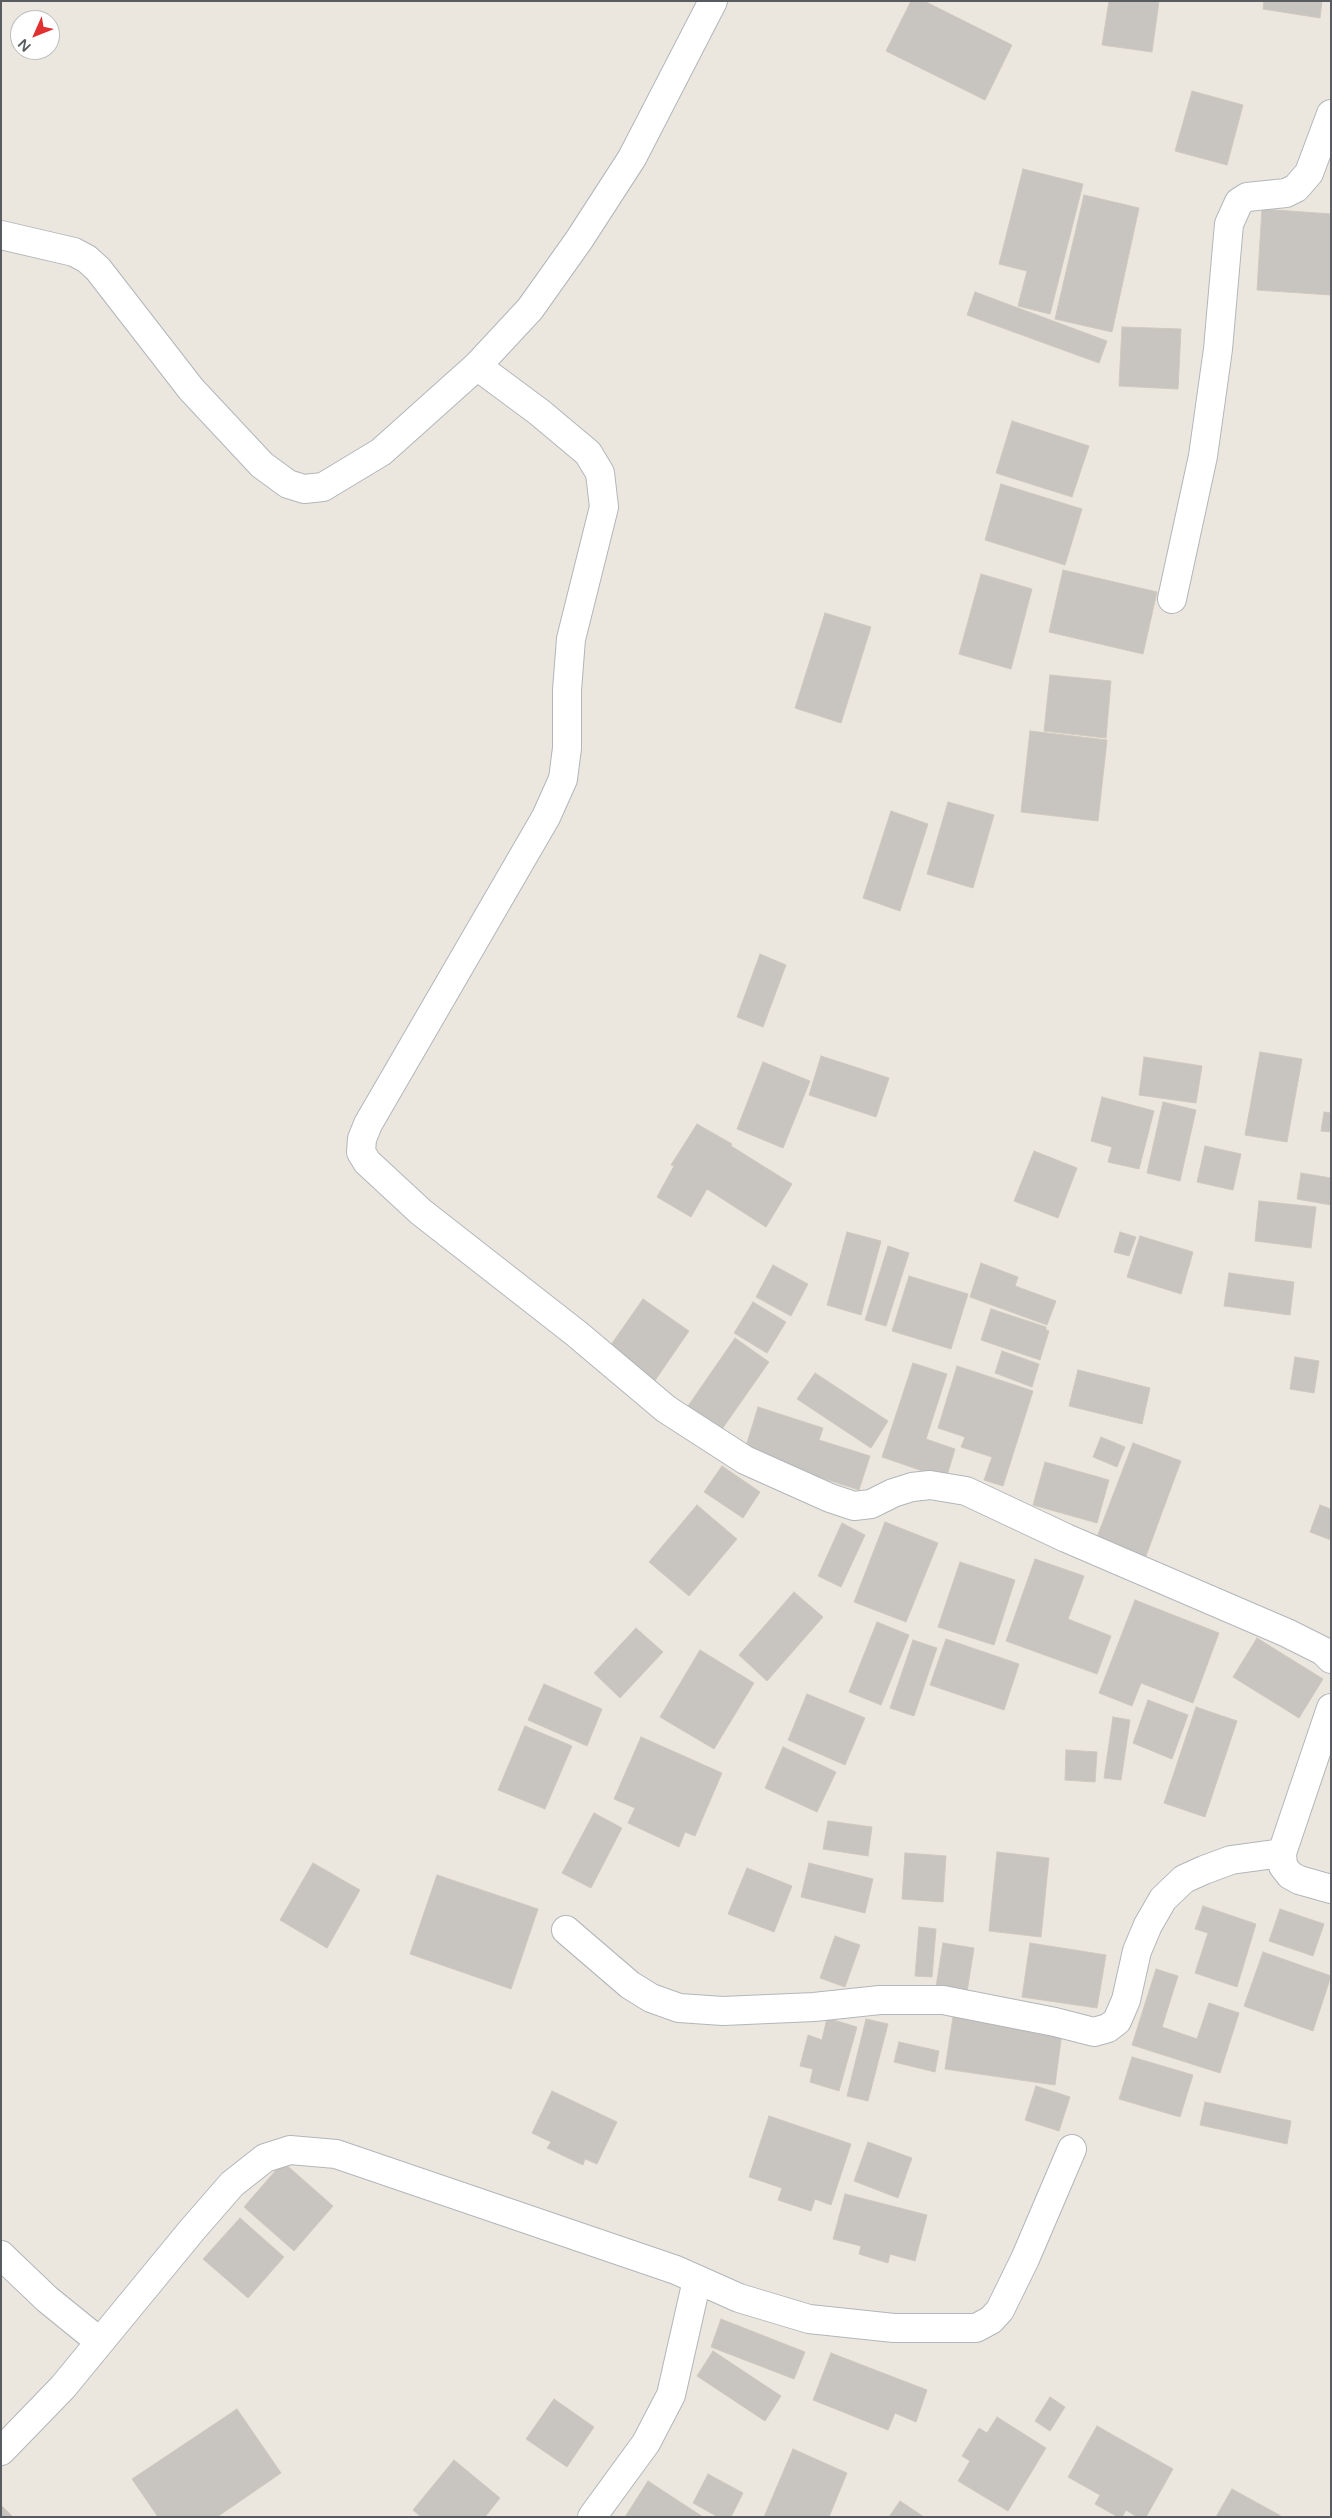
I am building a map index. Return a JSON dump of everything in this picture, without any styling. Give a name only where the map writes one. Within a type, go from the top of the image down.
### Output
[{"type":"street","points":[[1,235],[74,252],[87,259],[98,269],[191,389],[262,465],[288,484],[304,489],[323,487],[381,452],[477,366],[530,309],[579,240],[632,158],[712,1]]},
{"type":"street","points":[[1172,599],[1204,446],[1218,349],[1229,224],[1239,202],[1247,197],[1286,193],[1296,188],[1309,173],[1331,114]]},
{"type":"street","points":[[477,366],[539,412],[588,453],[600,473],[604,507],[571,639],[567,690],[567,748],[563,779],[541,826],[368,1124],[362,1139],[361,1152],[367,1162],[421,1212],[577,1334],[666,1409],[745,1460],[830,1498],[854,1506],[872,1504],[893,1493],[912,1487],[930,1485],[966,1491],[1066,1538],[1287,1632],[1323,1651],[1331,1659]]},
{"type":"street","points":[[1331,1708],[1282,1853],[1284,1866],[1290,1875],[1298,1880],[1331,1889]]},
{"type":"street","points":[[566,1930],[630,1985],[652,1998],[679,2008],[741,2011],[880,2000],[943,2000],[1055,2022],[1094,2032],[1108,2028],[1117,2021],[1126,2000],[1137,1951],[1148,1924],[1163,1899],[1184,1879],[1231,1860],[1282,1853]]},
{"type":"street","points":[[1,2451],[63,2387],[232,2184],[265,2158],[290,2150],[336,2154],[676,2270],[738,2298],[809,2319],[894,2328],[976,2328],[991,2320],[1000,2310],[1025,2259],[1072,2149]]},
{"type":"street","points":[[1,2255],[46,2299],[100,2342]]},
{"type":"street","points":[[592,2517],[646,2444],[671,2396],[697,2280]]},
{"type":"building","points":[[911,1],[924,1],[1012,45],[985,100],[886,51]]},
{"type":"building","points":[[1109,1],[1159,1],[1152,52],[1102,45]]},
{"type":"building","points":[[1264,1],[1322,1],[1320,18],[1263,9]]},
{"type":"building","points":[[1192,91],[1243,105],[1227,165],[1175,151]]},
{"type":"building","points":[[1023,169],[1083,184],[1050,314],[1018,306],[1027,271],[999,264]]},
{"type":"building","points":[[1084,195],[1139,208],[1112,332],[1055,319]]},
{"type":"building","points":[[1262,209],[1331,214],[1331,295],[1257,290]]},
{"type":"building","points":[[975,292],[1107,341],[1099,363],[967,315]]},
{"type":"building","points":[[1122,327],[1181,329],[1178,389],[1119,386]]},
{"type":"building","points":[[1012,421],[1089,446],[1072,497],[996,473]]},
{"type":"building","points":[[1001,484],[1082,509],[1065,565],[985,540]]},
{"type":"building","points":[[1063,570],[1157,592],[1143,654],[1049,632]]},
{"type":"building","points":[[981,574],[1032,589],[1011,669],[959,654]]},
{"type":"building","points":[[825,613],[871,627],[841,723],[795,708]]},
{"type":"building","points":[[1050,675],[1111,681],[1106,738],[1044,731]]},
{"type":"building","points":[[1030,731],[1107,740],[1098,821],[1021,812]]},
{"type":"building","points":[[948,802],[994,815],[973,888],[927,874]]},
{"type":"building","points":[[891,811],[928,824],[900,911],[863,898]]},
{"type":"building","points":[[760,954],[786,965],[763,1027],[737,1017]]},
{"type":"building","points":[[1260,1052],[1302,1059],[1287,1142],[1245,1135]]},
{"type":"building","points":[[821,1056],[889,1078],[876,1117],[809,1095]]},
{"type":"building","points":[[1144,1057],[1202,1066],[1196,1103],[1139,1095]]},
{"type":"building","points":[[763,1062],[810,1081],[783,1148],[737,1129]]},
{"type":"building","points":[[1102,1097],[1154,1111],[1139,1169],[1108,1162],[1112,1147],[1091,1141]]},
{"type":"building","points":[[1163,1102],[1196,1110],[1180,1181],[1147,1173]]},
{"type":"building","points":[[1324,1112],[1331,1113],[1331,1132],[1321,1131]]},
{"type":"building","points":[[697,1124],[732,1144],[731,1146],[792,1184],[766,1227],[707,1189],[691,1217],[657,1197],[674,1166],[671,1165]]},
{"type":"building","points":[[1205,1146],[1241,1154],[1233,1190],[1197,1182]]},
{"type":"building","points":[[1034,1151],[1077,1168],[1058,1218],[1014,1201]]},
{"type":"building","points":[[1301,1173],[1331,1178],[1331,1205],[1297,1199]]},
{"type":"building","points":[[1259,1201],[1316,1207],[1311,1248],[1255,1241]]},
{"type":"building","points":[[847,1232],[881,1241],[861,1315],[827,1305]]},
{"type":"building","points":[[1120,1232],[1136,1237],[1129,1256],[1114,1252]]},
{"type":"building","points":[[1140,1236],[1193,1252],[1181,1294],[1127,1277]]},
{"type":"building","points":[[888,1246],[909,1253],[886,1326],[865,1320]]},
{"type":"building","points":[[981,1263],[1018,1277],[1015,1286],[1056,1301],[1047,1325],[970,1297]]},
{"type":"building","points":[[773,1265],[808,1284],[791,1316],[756,1297]]},
{"type":"building","points":[[1229,1273],[1294,1282],[1290,1315],[1224,1306]]},
{"type":"building","points":[[909,1276],[968,1294],[951,1349],[892,1331]]},
{"type":"building","points":[[643,1299],[689,1331],[654,1382],[608,1349]]},
{"type":"building","points":[[753,1302],[786,1322],[767,1353],[734,1333]]},
{"type":"building","points":[[991,1309],[1046,1327],[1046,1330],[1049,1331],[1040,1360],[981,1340]]},
{"type":"building","points":[[735,1338],[769,1362],[720,1432],[686,1409]]},
{"type":"building","points":[[1002,1351],[1039,1364],[1032,1387],[995,1373]]},
{"type":"building","points":[[1295,1357],[1319,1361],[1314,1393],[1290,1389]]},
{"type":"building","points":[[913,1363],[947,1374],[926,1439],[955,1449],[946,1479],[882,1457]]},
{"type":"building","points":[[957,1366],[1033,1391],[1003,1486],[984,1480],[992,1457],[961,1447],[965,1437],[938,1428]]},
{"type":"building","points":[[1078,1370],[1150,1388],[1142,1424],[1069,1406]]},
{"type":"building","points":[[815,1373],[888,1421],[871,1448],[797,1399]]},
{"type":"building","points":[[758,1407],[823,1428],[819,1440],[870,1456],[859,1490],[744,1453]]},
{"type":"building","points":[[1101,1437],[1125,1447],[1117,1467],[1093,1457]]},
{"type":"building","points":[[1133,1443],[1181,1461],[1143,1564],[1094,1545]]},
{"type":"building","points":[[1045,1462],[1109,1480],[1097,1523],[1033,1505]]},
{"type":"building","points":[[722,1466],[760,1492],[743,1518],[704,1492]]},
{"type":"building","points":[[697,1505],[737,1539],[689,1596],[649,1562]]},
{"type":"building","points":[[1320,1505],[1331,1509],[1331,1540],[1310,1532]]},
{"type":"building","points":[[885,1522],[938,1543],[906,1622],[854,1602]]},
{"type":"building","points":[[842,1523],[865,1535],[841,1587],[818,1576]]},
{"type":"building","points":[[1035,1559],[1084,1576],[1068,1619],[1111,1636],[1097,1674],[1006,1641]]},
{"type":"building","points":[[960,1562],[1015,1580],[994,1645],[938,1627]]},
{"type":"building","points":[[794,1592],[823,1617],[767,1681],[739,1655]]},
{"type":"building","points":[[1135,1600],[1219,1633],[1193,1703],[1141,1683],[1132,1706],[1099,1693]]},
{"type":"building","points":[[877,1622],[909,1635],[881,1705],[849,1692]]},
{"type":"building","points":[[636,1628],[663,1652],[620,1698],[594,1673]]},
{"type":"building","points":[[1257,1638],[1323,1679],[1299,1718],[1233,1677]]},
{"type":"building","points":[[946,1639],[1019,1664],[1004,1710],[930,1685]]},
{"type":"building","points":[[913,1640],[937,1648],[914,1716],[890,1708]]},
{"type":"building","points":[[700,1650],[754,1683],[714,1749],[660,1717]]},
{"type":"building","points":[[544,1684],[602,1709],[587,1746],[528,1720]]},
{"type":"building","points":[[807,1694],[865,1718],[845,1765],[788,1740]]},
{"type":"building","points":[[1148,1700],[1188,1715],[1172,1759],[1133,1743]]},
{"type":"building","points":[[1196,1707],[1237,1721],[1205,1817],[1164,1803]]},
{"type":"building","points":[[1113,1717],[1130,1720],[1121,1780],[1104,1778]]},
{"type":"building","points":[[525,1726],[572,1746],[545,1809],[498,1790]]},
{"type":"building","points":[[641,1737],[722,1773],[695,1836],[685,1832],[679,1847],[628,1823],[635,1808],[614,1799]]},
{"type":"building","points":[[783,1747],[836,1772],[817,1812],[765,1788]]},
{"type":"building","points":[[1066,1750],[1097,1752],[1095,1782],[1065,1780]]},
{"type":"building","points":[[594,1813],[622,1828],[591,1888],[562,1873]]},
{"type":"building","points":[[828,1821],[872,1827],[868,1856],[823,1849]]},
{"type":"building","points":[[997,1852],[1049,1858],[1041,1937],[989,1931]]},
{"type":"building","points":[[905,1853],[946,1856],[943,1902],[902,1899]]},
{"type":"building","points":[[313,1863],[360,1890],[327,1948],[280,1920]]},
{"type":"building","points":[[809,1863],[873,1879],[865,1913],[801,1897]]},
{"type":"building","points":[[747,1868],[792,1886],[774,1932],[728,1914]]},
{"type":"building","points":[[437,1875],[538,1909],[511,1989],[410,1954]]},
{"type":"building","points":[[1203,1906],[1256,1924],[1237,1987],[1195,1973],[1208,1933],[1195,1929]]},
{"type":"building","points":[[1280,1909],[1324,1924],[1313,1956],[1269,1941]]},
{"type":"building","points":[[919,1927],[936,1929],[932,1977],[915,1976]]},
{"type":"building","points":[[835,1936],[860,1945],[845,1987],[820,1978]]},
{"type":"building","points":[[943,1943],[974,1948],[966,1998],[935,1993]]},
{"type":"building","points":[[1030,1943],[1106,1955],[1097,2008],[1022,1997]]},
{"type":"building","points":[[1263,1952],[1331,1976],[1313,2031],[1244,2006]]},
{"type":"building","points":[[1156,1969],[1178,1976],[1162,2027],[1197,2039],[1209,2003],[1239,2013],[1220,2073],[1132,2045]]},
{"type":"building","points":[[953,2017],[1062,2033],[1055,2085],[945,2069]]},
{"type":"building","points":[[827,2018],[857,2027],[839,2091],[810,2082],[813,2069],[800,2066],[808,2035],[822,2040]]},
{"type":"building","points":[[866,2019],[888,2024],[868,2101],[847,2096]]},
{"type":"building","points":[[899,2042],[939,2051],[935,2072],[894,2062]]},
{"type":"building","points":[[1132,2057],[1193,2075],[1180,2117],[1119,2099]]},
{"type":"building","points":[[1036,2086],[1070,2097],[1059,2131],[1025,2120]]},
{"type":"building","points":[[552,2091],[617,2122],[597,2164],[585,2159],[583,2165],[547,2148],[551,2142],[532,2133]]},
{"type":"building","points":[[1205,2102],[1291,2121],[1287,2144],[1200,2125]]},
{"type":"building","points":[[769,2116],[851,2144],[831,2205],[815,2199],[811,2211],[778,2200],[782,2188],[749,2177]]},
{"type":"building","points":[[868,2142],[912,2158],[898,2198],[854,2181]]},
{"type":"building","points":[[283,2162],[333,2206],[294,2251],[244,2207]]},
{"type":"building","points":[[845,2194],[927,2215],[915,2261],[890,2254],[888,2263],[859,2254],[861,2246],[833,2239]]},
{"type":"building","points":[[240,2218],[284,2257],[248,2298],[203,2259]]},
{"type":"building","points":[[721,2319],[805,2352],[794,2379],[711,2347]]},
{"type":"building","points":[[713,2351],[781,2396],[765,2421],[697,2376]]},
{"type":"building","points":[[831,2353],[927,2390],[916,2422],[895,2413],[888,2430],[813,2400]]},
{"type":"building","points":[[1050,2397],[1065,2407],[1050,2431],[1035,2421]]},
{"type":"building","points":[[554,2399],[594,2427],[567,2467],[526,2439]]},
{"type":"building","points":[[237,2409],[281,2473],[217,2517],[158,2517],[132,2479]]},
{"type":"building","points":[[997,2417],[1046,2448],[1008,2511],[958,2481],[970,2461],[962,2456],[979,2428],[987,2433]]},
{"type":"building","points":[[1097,2426],[1173,2469],[1146,2517],[1137,2517],[1126,2510],[1122,2517],[1118,2517],[1095,2504],[1100,2495],[1068,2477]]},
{"type":"building","points":[[793,2449],[847,2473],[829,2517],[764,2517]]},
{"type":"building","points":[[454,2460],[500,2498],[485,2517],[421,2517],[413,2510]]},
{"type":"building","points":[[708,2474],[743,2493],[731,2517],[718,2517],[693,2503]]},
{"type":"building","points":[[648,2481],[703,2517],[625,2517]]},
{"type":"building","points":[[1232,2489],[1281,2516],[1281,2517],[1216,2517]]},
{"type":"building","points":[[900,2501],[924,2517],[889,2517]]},
{"type":"building","points":[[1,2505],[13,2517],[1,2517]]}]
